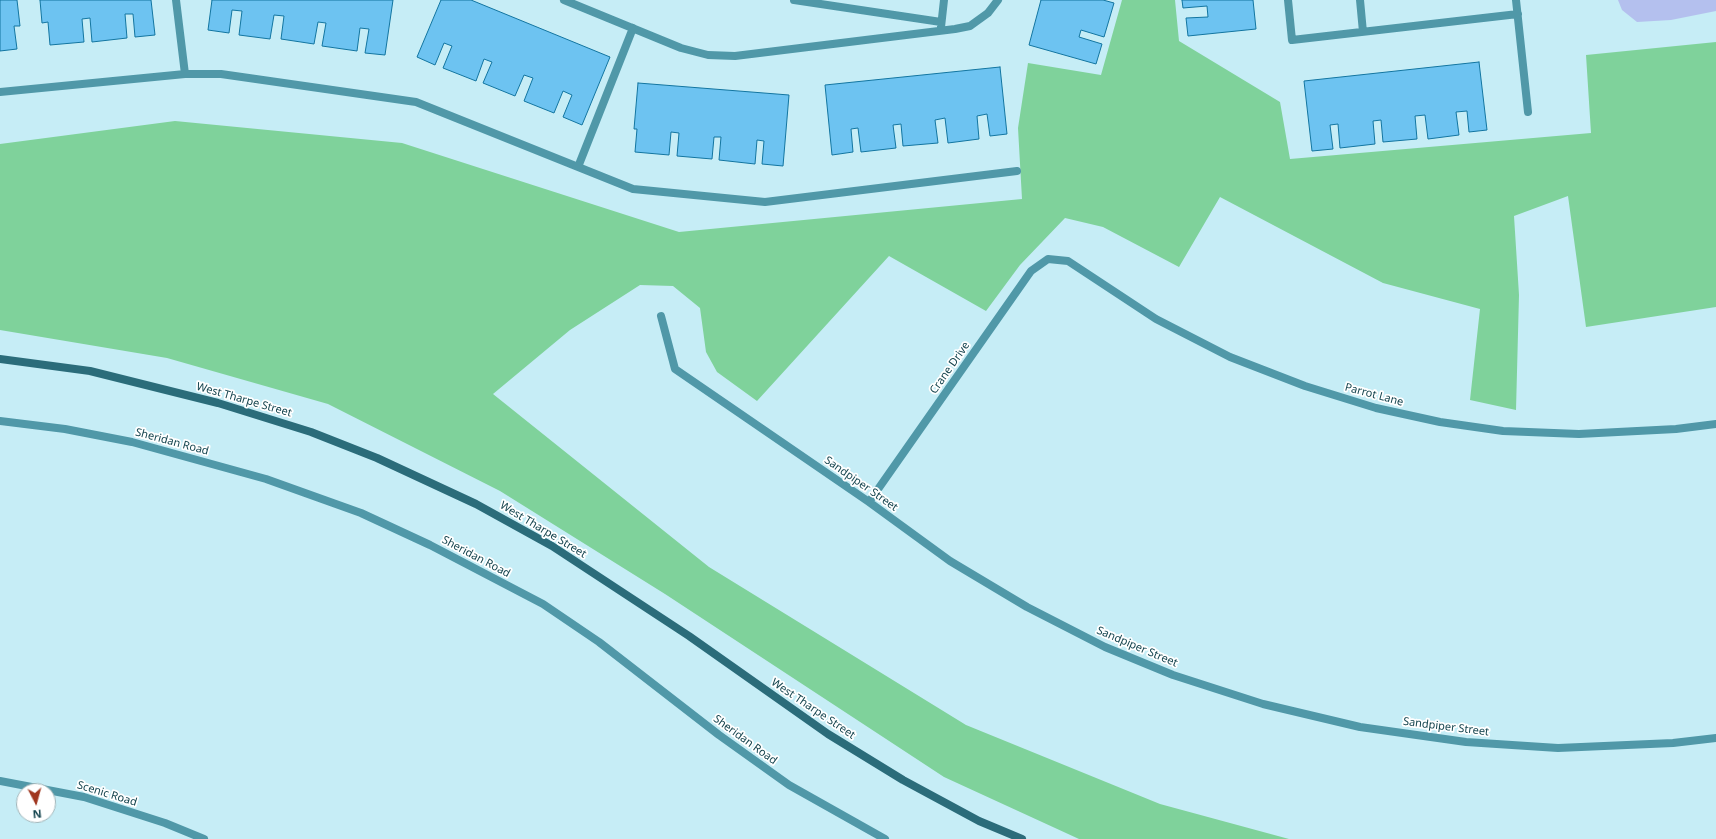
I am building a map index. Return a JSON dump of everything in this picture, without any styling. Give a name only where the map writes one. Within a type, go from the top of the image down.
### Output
[{"type":"main road","name":"West Tharpe Street","points":[[0,359],[90,371],[225,405],[311,432],[377,458],[476,504],[558,550],[689,636],[828,734],[902,780],[979,821],[1022,839]]},
{"type":"street","points":[[176,0],[185,74]]},
{"type":"street","points":[[564,0],[681,48],[708,55],[735,56],[970,26],[988,13],[998,0]]},
{"type":"street","points":[[794,0],[814,1],[941,22]]},
{"type":"street","points":[[940,31],[944,0]]},
{"type":"street","points":[[1288,0],[1292,40],[1518,14]]},
{"type":"street","points":[[1360,0],[1363,32]]},
{"type":"street","points":[[1516,0],[1528,112]]},
{"type":"street","points":[[578,167],[633,28]]},
{"type":"street","points":[[0,92],[185,74],[221,74],[416,102],[633,189],[765,202],[1017,171]]},
{"type":"street","name":"Crane Drive","points":[[869,502],[1031,271],[1048,259],[1058,259]]},
{"type":"street","name":"Parrot Lane","points":[[1058,259],[1068,261],[1081,268],[1156,319],[1230,357],[1305,386],[1376,408],[1440,422],[1503,431],[1579,434],[1676,429],[1716,424]]},
{"type":"street","name":"Sandpiper Street","points":[[662,316],[675,369],[869,502],[950,561],[1027,607],[1105,647],[1173,676],[1263,704],[1360,727],[1466,742],[1558,748],[1673,743],[1716,738]]},
{"type":"street","name":"Sheridan Road","points":[[0,421],[65,429],[132,442],[266,479],[361,513],[430,545],[543,604],[599,642],[719,735],[789,785],[885,839]]},
{"type":"street","name":"Scenic Road","points":[[0,781],[84,797],[165,823],[204,839]]},
{"type":"green space","points":[[1122,0],[1175,0],[1179,41],[1280,102],[1290,159],[1591,133],[1586,55],[1716,42],[1716,307],[1586,327],[1568,196],[1514,216],[1519,295],[1516,410],[1470,400],[1480,309],[1383,283],[1220,197],[1179,267],[1103,227],[1065,218],[1020,265],[986,311],[889,256],[757,401],[717,372],[706,352],[700,308],[673,286],[640,285],[570,330],[493,394],[709,567],[966,725],[1160,804],[1289,839],[1079,839],[944,777],[665,594],[500,491],[328,404],[167,358],[0,330],[0,144],[175,121],[402,143],[679,232],[1022,199],[1018,128],[1028,63],[1101,75]]},
{"type":"water","points":[[1618,0],[1716,0],[1716,11],[1671,20],[1637,22],[1622,10]]},
{"type":"building","points":[[0,0],[17,0],[20,26],[14,26],[17,49],[0,51]]},
{"type":"building","points":[[40,0],[151,0],[155,35],[135,37],[133,14],[125,14],[127,38],[92,42],[90,18],[82,19],[84,42],[50,45],[48,22],[42,23]]},
{"type":"building","points":[[212,0],[393,0],[385,55],[365,53],[369,29],[360,28],[357,51],[322,46],[326,23],[318,22],[314,44],[281,39],[284,16],[274,15],[270,39],[239,35],[242,11],[232,10],[229,33],[208,30]]},
{"type":"building","points":[[441,0],[471,0],[610,57],[582,125],[563,117],[572,95],[563,91],[554,113],[524,101],[533,78],[524,75],[515,96],[483,83],[492,62],[484,59],[476,81],[443,68],[452,46],[444,43],[435,65],[417,57]]},
{"type":"building","points":[[1041,0],[1103,0],[1114,3],[1104,37],[1081,30],[1079,37],[1102,44],[1096,64],[1029,45]]},
{"type":"building","points":[[1182,0],[1253,0],[1256,29],[1188,36],[1186,18],[1208,17],[1207,6],[1183,8]]},
{"type":"building","points":[[1479,62],[1487,130],[1469,132],[1467,111],[1456,112],[1459,135],[1428,139],[1425,115],[1415,116],[1417,139],[1383,142],[1381,120],[1373,121],[1375,144],[1340,148],[1338,124],[1330,125],[1333,149],[1312,151],[1304,81]]},
{"type":"building","points":[[1000,67],[1007,134],[990,136],[987,114],[977,116],[979,139],[948,143],[945,118],[935,120],[938,143],[903,146],[901,124],[893,125],[896,148],[861,152],[858,128],[851,129],[853,152],[832,155],[825,85]]},
{"type":"building","points":[[638,83],[789,95],[783,166],[762,164],[764,141],[757,140],[755,164],[719,160],[721,137],[714,137],[712,159],[677,156],[679,133],[671,132],[669,155],[635,152],[637,129],[634,129]]}]
